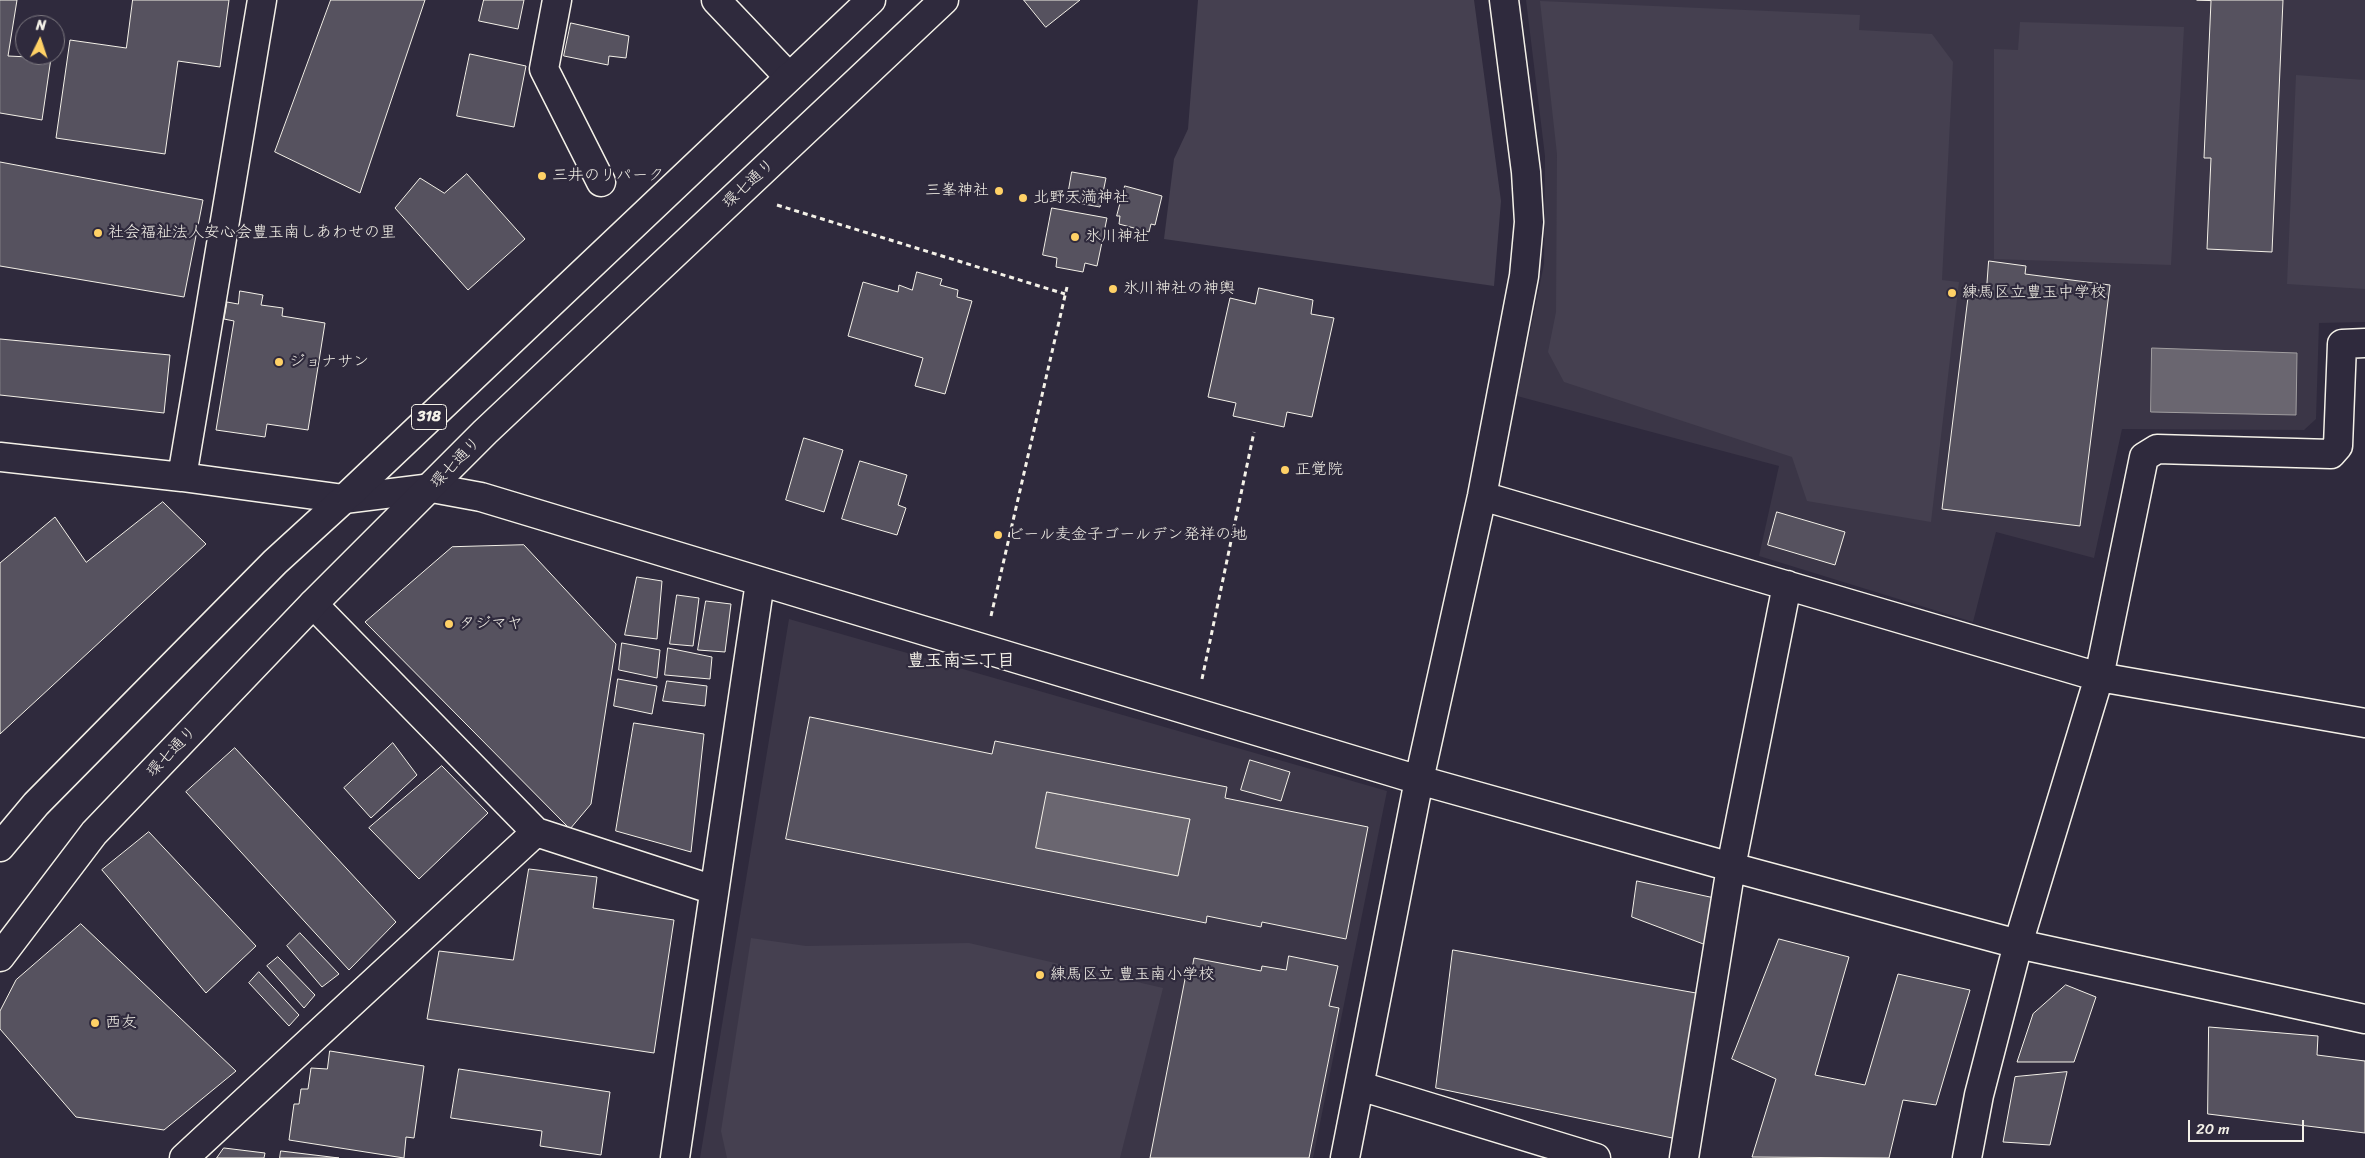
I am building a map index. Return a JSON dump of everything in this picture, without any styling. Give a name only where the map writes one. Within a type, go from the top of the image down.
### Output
[{"type":"street","points":[[182,477],[262,0]]},
{"type":"street","points":[[557,0],[544,69],[601,182]]},
{"type":"street","points":[[716,0],[789,77]]},
{"type":"street","name":"318","points":[[0,847],[36,804],[275,562],[344,499],[871,0]]},
{"type":"street","name":"環七通り","points":[[0,957],[94,833],[313,604],[432,488],[485,432],[944,0]]},
{"type":"street","points":[[1345,1158],[1419,780],[1482,496],[1524,276],[1528,222],[1526,172],[1504,0]]},
{"type":"street","points":[[1967,1158],[1979,1095],[2018,944],[2099,677],[2144,457],[2157,449],[2331,454],[2338,446],[2342,344],[2365,343]]},
{"type":"street","points":[[0,457],[182,477],[344,499],[432,488],[481,497],[1419,780],[1731,867],[2018,944],[2365,1019]]},
{"type":"street","points":[[1482,496],[2099,677],[2365,724]]},
{"type":"street","points":[[675,1158],[760,582]]},
{"type":"street","points":[[1684,1158],[1731,867],[1787,585]]},
{"type":"street","points":[[313,604],[536,832],[714,890]]},
{"type":"street","points":[[184,1158],[536,832]]},
{"type":"street","points":[[1360,1086],[1596,1158]]},
{"type":"path","points":[[771,203],[1065,294]]},
{"type":"path","points":[[991,617],[1067,287]]},
{"type":"path","points":[[1202,679],[1254,432]]},
{"type":"shaded area","points":[[1198,0],[1474,0],[1501,201],[1494,286],[1164,239],[1174,159],[1188,129]]},
{"type":"shaded area","name":"練馬区立豊玉中学校","points":[[1526,0],[2365,0],[2365,322],[2319,323],[2316,419],[2304,430],[2122,429],[2094,558],[1996,532],[1973,622],[1759,556],[1779,466],[1517,396],[1544,264],[1545,156]]},
{"type":"shaded area","points":[[1540,1],[1860,15],[1859,30],[1932,34],[1953,62],[1942,280],[1959,282],[1931,522],[1807,501],[1792,457],[1564,382],[1548,352],[1556,312],[1557,154]]},
{"type":"shaded area","points":[[2020,22],[2184,27],[2171,265],[1994,259],[1994,49],[2018,50]]},
{"type":"shaded area","points":[[2296,75],[2365,80],[2365,289],[2287,284]]},
{"type":"shaded area","points":[[2152,348],[2297,353],[2296,415],[2151,412]]},
{"type":"shaded area","name":"練馬区立 豊玉南小学校","points":[[789,619],[1387,791],[1313,1158],[700,1158]]},
{"type":"shaded area","points":[[1047,792],[1190,819],[1178,876],[1036,848]]},
{"type":"shaded area","points":[[751,938],[806,946],[969,943],[1163,988],[1120,1158],[727,1158],[721,1131]]},
{"type":"building","points":[[0,0],[17,0],[8,56],[15,56],[15,65],[50,65],[42,120],[0,113]]},
{"type":"building","points":[[133,0],[229,0],[220,67],[178,61],[165,154],[56,138],[70,40],[126,48]]},
{"type":"building","points":[[331,0],[425,0],[360,193],[275,152]]},
{"type":"building","points":[[484,0],[524,0],[518,29],[479,21]]},
{"type":"building","points":[[1024,0],[1080,0],[1046,27]]},
{"type":"building","points":[[2197,0],[2283,0],[2272,252],[2207,249],[2211,158],[2204,158],[2211,1]]},
{"type":"building","points":[[571,23],[629,36],[626,58],[609,56],[608,65],[564,56]]},
{"type":"building","points":[[470,54],[526,66],[514,127],[457,116]]},
{"type":"building","name":"社会福祉法人安心会豊玉南しあわせの里","points":[[0,162],[203,200],[184,297],[0,266]]},
{"type":"building","points":[[1072,172],[1106,178],[1100,207],[1067,201]]},
{"type":"building","points":[[467,174],[525,239],[468,290],[395,208],[420,178],[444,193]]},
{"type":"building","points":[[1125,186],[1162,196],[1155,225],[1151,224],[1149,232],[1119,224],[1120,216],[1117,216]]},
{"type":"building","name":"氷川神社","points":[[1052,208],[1107,218],[1097,266],[1085,263],[1083,272],[1056,267],[1057,258],[1043,255]]},
{"type":"building","points":[[1989,261],[2026,266],[2025,274],[2110,285],[2080,526],[1942,509],[1969,289],[1986,291]]},
{"type":"building","points":[[917,272],[942,279],[940,285],[958,290],[957,297],[972,301],[945,394],[915,386],[923,358],[848,336],[863,282],[898,292],[899,285],[912,290]]},
{"type":"building","points":[[1259,288],[1313,300],[1311,314],[1334,318],[1312,417],[1287,412],[1284,427],[1233,416],[1236,403],[1208,397],[1230,298],[1255,304]]},
{"type":"building","points":[[240,291],[263,295],[261,305],[283,308],[282,316],[325,323],[308,430],[267,424],[265,437],[216,430],[234,321],[224,319],[227,302],[238,304]]},
{"type":"building","points":[[0,339],[170,355],[164,413],[0,395]]},
{"type":"building","points":[[804,438],[843,450],[824,512],[786,500]]},
{"type":"building","points":[[860,461],[907,475],[898,505],[906,508],[897,535],[842,519]]},
{"type":"building","points":[[163,502],[206,544],[0,734],[0,563],[55,517],[86,562]]},
{"type":"building","points":[[1777,512],[1845,532],[1835,565],[1768,545]]},
{"type":"building","points":[[524,545],[616,644],[591,804],[570,829],[365,622],[452,547]]},
{"type":"building","points":[[637,577],[662,581],[657,639],[625,635]]},
{"type":"building","points":[[677,595],[699,598],[693,646],[670,644]]},
{"type":"building","points":[[706,601],[731,604],[725,652],[698,650]]},
{"type":"building","points":[[622,643],[660,650],[657,678],[619,670]]},
{"type":"building","points":[[668,648],[712,657],[710,679],[665,675]]},
{"type":"building","points":[[618,679],[657,686],[652,714],[614,706]]},
{"type":"building","points":[[667,681],[707,686],[705,706],[663,701]]},
{"type":"building","points":[[810,717],[992,754],[995,741],[1227,787],[1225,798],[1368,827],[1346,939],[1262,922],[1261,927],[1207,916],[1206,923],[786,839]],"holes":[[[1047,792],[1190,819],[1178,876],[1036,848]]]},
{"type":"building","points":[[634,723],[704,734],[691,852],[616,831]]},
{"type":"building","points":[[393,743],[417,775],[371,818],[344,788]]},
{"type":"building","points":[[235,748],[396,922],[349,970],[186,792]]},
{"type":"building","points":[[1250,760],[1290,772],[1281,801],[1241,790]]},
{"type":"building","points":[[442,766],[488,813],[419,879],[369,828]]},
{"type":"building","points":[[149,832],[256,946],[206,993],[102,870]]},
{"type":"building","points":[[529,869],[597,877],[593,908],[674,920],[654,1053],[427,1019],[439,951],[513,960]]},
{"type":"building","points":[[1637,881],[1719,899],[1706,945],[1632,917]]},
{"type":"building","points":[[81,924],[236,1071],[164,1130],[76,1117],[0,1029],[0,1011],[16,980]]},
{"type":"building","points":[[300,933],[339,974],[322,987],[287,946]]},
{"type":"building","points":[[1779,939],[1849,957],[1815,1075],[1865,1085],[1898,974],[1970,990],[1936,1105],[1903,1100],[1889,1158],[1752,1157],[1776,1079],[1732,1059]]},
{"type":"building","points":[[1453,950],[1696,993],[1677,1139],[1436,1088]]},
{"type":"building","points":[[1289,956],[1338,966],[1329,1006],[1339,1008],[1309,1158],[1150,1158],[1186,974],[1191,975],[1194,958],[1261,971],[1262,966],[1286,970]]},
{"type":"building","points":[[278,957],[315,995],[304,1008],[267,966]]},
{"type":"building","points":[[259,972],[299,1015],[289,1026],[249,983]]},
{"type":"building","points":[[2066,985],[2096,997],[2074,1062],[2017,1062],[2033,1014]]},
{"type":"building","points":[[2209,1027],[2318,1036],[2317,1055],[2365,1061],[2365,1133],[2208,1114]]},
{"type":"building","points":[[330,1051],[424,1066],[414,1138],[406,1137],[404,1158],[289,1140],[294,1104],[299,1104],[301,1089],[308,1089],[311,1068],[327,1069]]},
{"type":"building","points":[[459,1069],[610,1092],[601,1155],[540,1146],[542,1131],[451,1118]]},
{"type":"building","points":[[2067,1072],[2050,1145],[2003,1142],[2015,1077]]},
{"type":"building","points":[[224,1148],[265,1153],[264,1158],[217,1158]]},
{"type":"building","points":[[281,1151],[339,1158],[280,1158]]},
{"type":"place","name":"三井のリパーク","points":[[542,176]]},
{"type":"place","name":"三峯神社","points":[[999,191]]},
{"type":"place","name":"北野天満神社","points":[[1023,198]]},
{"type":"place","name":"社会福祉法人安心会豊玉南しあわせの里","points":[[98,233]]},
{"type":"place","name":"氷川神社","points":[[1075,237]]},
{"type":"place","name":"氷川神社の神輿","points":[[1113,289]]},
{"type":"place","name":"練馬区立豊玉中学校","points":[[1952,293]]},
{"type":"place","name":"ジョナサン","points":[[279,362]]},
{"type":"place","name":"正覚院","points":[[1285,470]]},
{"type":"place","name":"ビール麦金子ゴールデン発祥の地","points":[[998,535]]},
{"type":"place","name":"タジマヤ","points":[[449,624]]},
{"type":"place","name":"練馬区立 豊玉南小学校","points":[[1040,975]]},
{"type":"place","name":"西友","points":[[95,1023]]},
{"type":"district","name":"豊玉南二丁目","points":[[961,661]]}]
